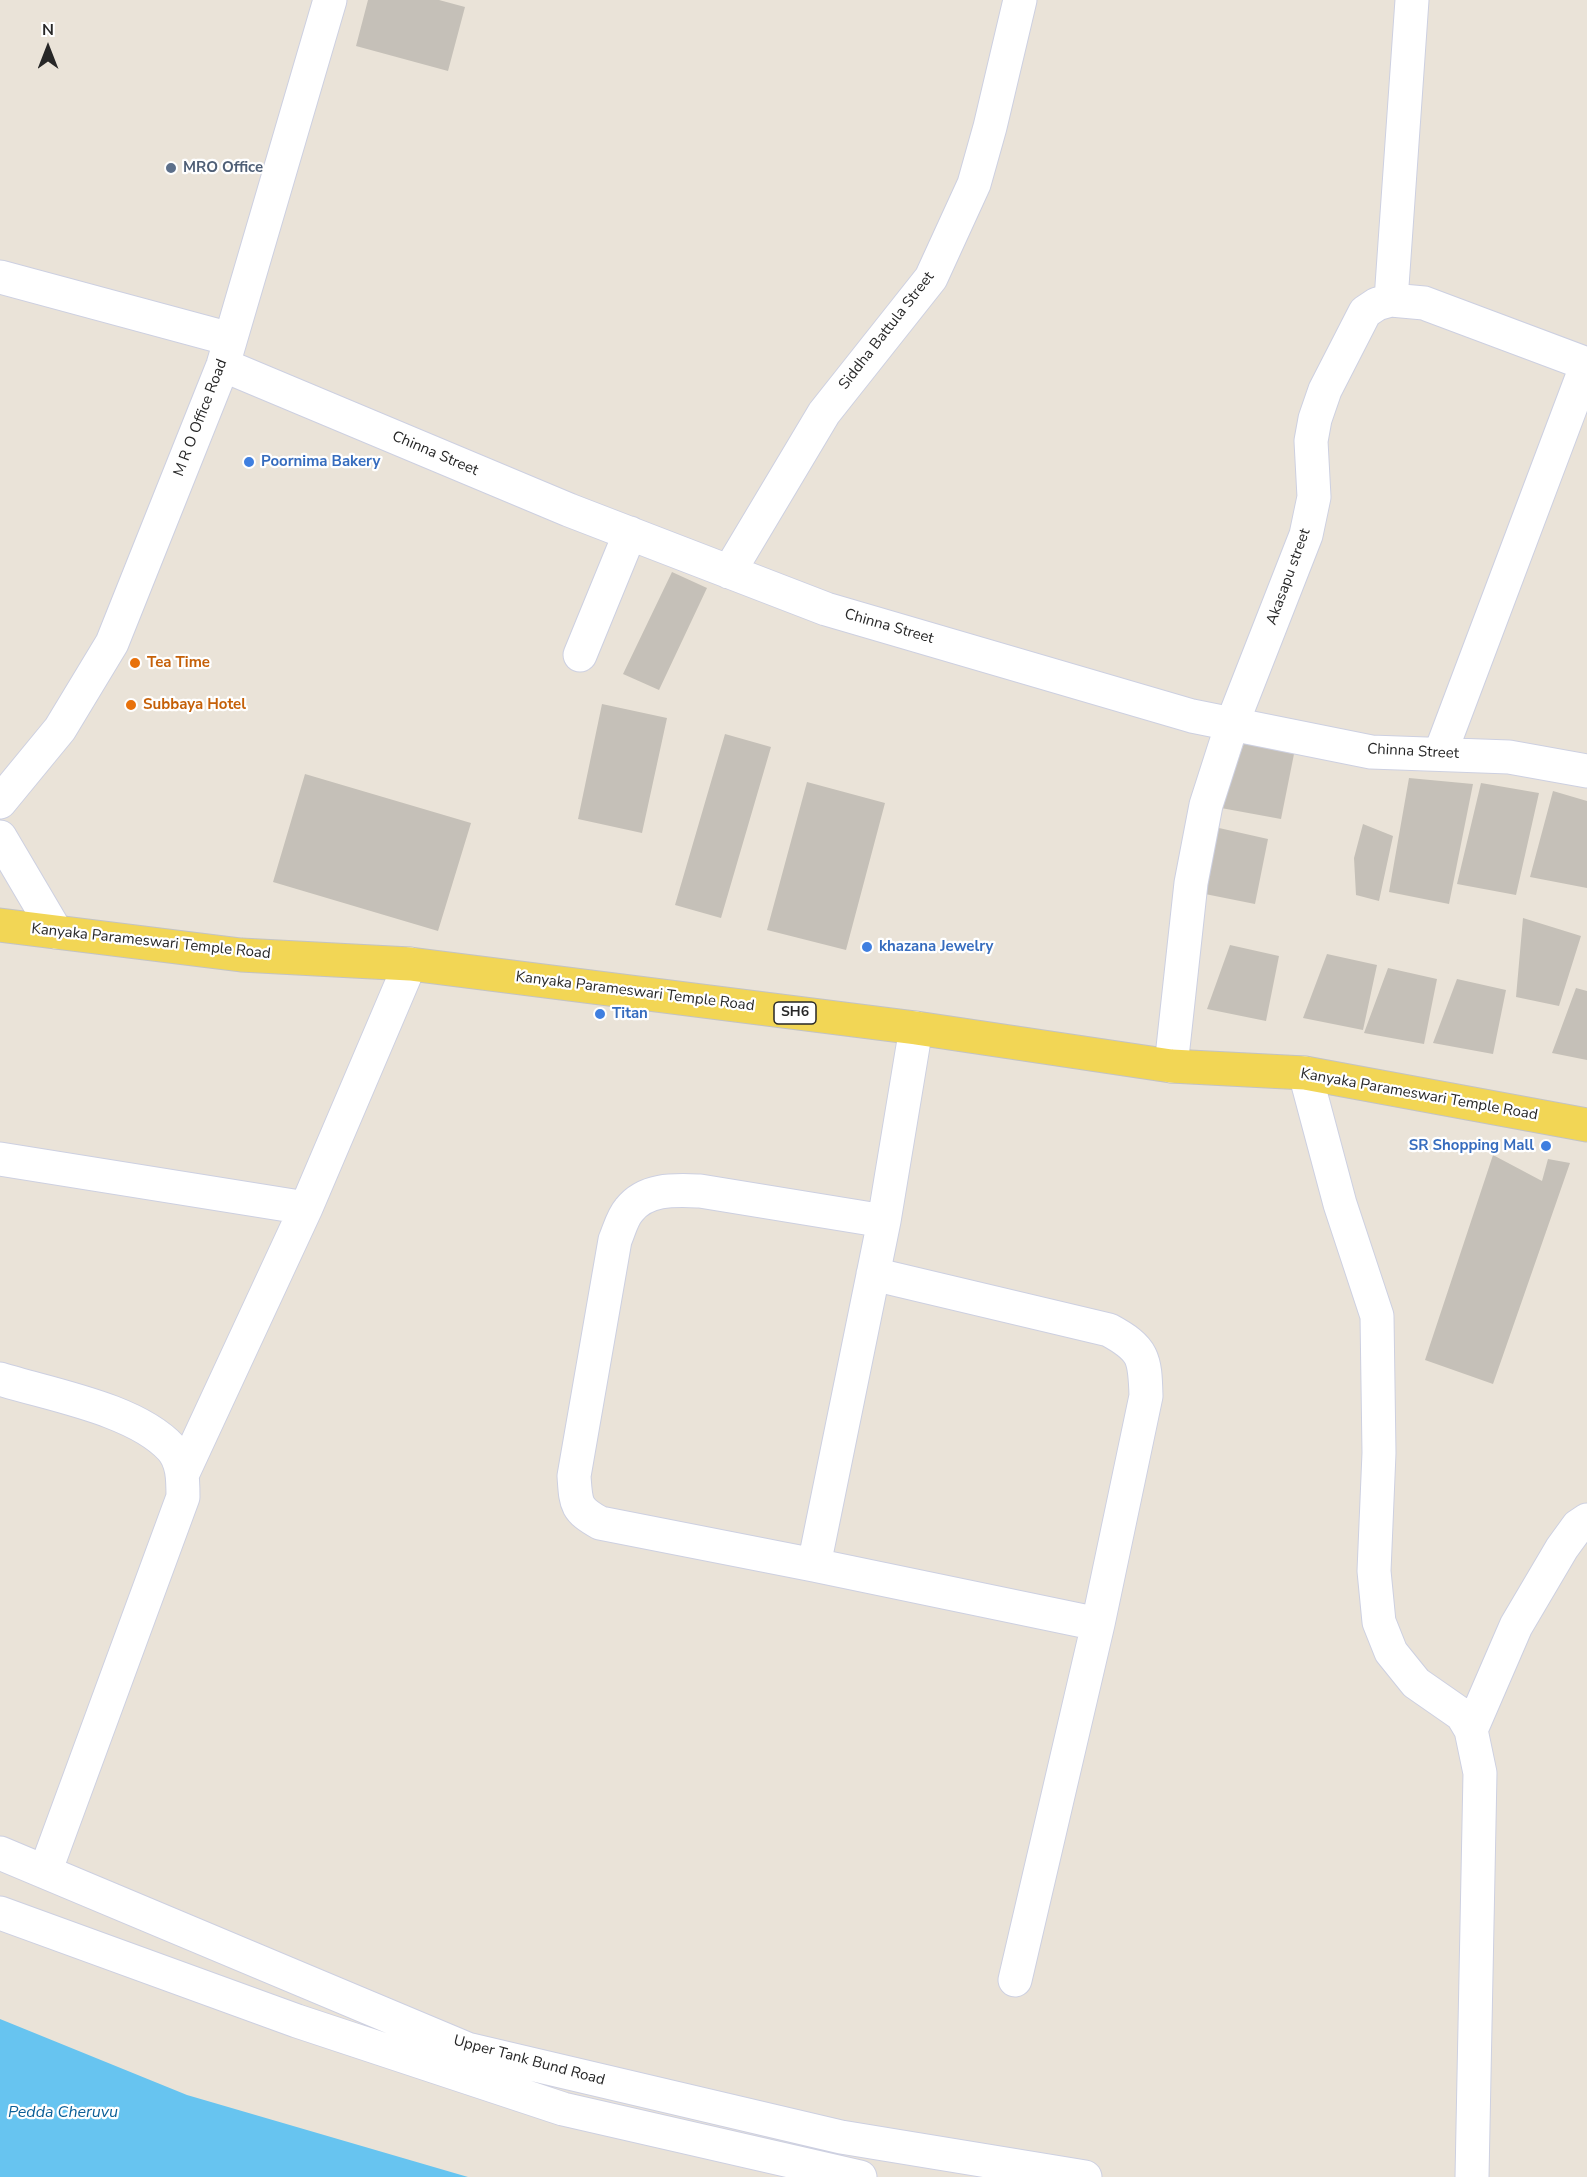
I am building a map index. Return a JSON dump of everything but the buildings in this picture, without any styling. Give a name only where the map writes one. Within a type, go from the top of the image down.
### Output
[{"type":"main road","name":"Kanyaka Parameswari Temple Road","points":[[0,925],[241,955],[410,963],[916,1028],[1171,1066],[1305,1073],[1587,1125]]},
{"type":"street","name":"M R O Office Road","points":[[0,802],[60,729],[112,644],[226,352],[330,0]]},
{"type":"street","name":"Siddha Battula Street","points":[[729,572],[824,413],[931,278],[974,184],[1020,0]]},
{"type":"street","points":[[1412,0],[1390,300],[1424,303],[1587,364],[1440,754]]},
{"type":"street","name":"Chinna Street","points":[[0,277],[226,352],[630,533],[826,609],[1191,716],[1371,752],[1509,757],[1587,771]]},
{"type":"street","name":"Akasapu street","points":[[1171,1066],[1191,883],[1206,805],[1232,724],[1306,534],[1314,497],[1311,441],[1315,420],[1325,390],[1365,312],[1377,304],[1390,300]]},
{"type":"street","points":[[580,655],[630,533]]},
{"type":"street","points":[[0,837],[56,932]]},
{"type":"street","points":[[183,1473],[306,1208],[410,963]]},
{"type":"street","points":[[814,1565],[884,1221],[916,1028]]},
{"type":"street","points":[[1305,1073],[1341,1204],[1377,1316],[1379,1453],[1374,1571],[1379,1622],[1390,1652],[1416,1683],[1462,1715],[1471,1730],[1480,1773],[1472,2177]]},
{"type":"street","points":[[0,1159],[306,1208]]},
{"type":"street","points":[[884,1221],[700,1191],[656,1192],[639,1200],[628,1211],[615,1240],[574,1476],[578,1506],[584,1514],[600,1523],[1098,1624]]},
{"type":"street","points":[[873,1275],[1109,1330],[1129,1341],[1142,1355],[1146,1372],[1146,1396],[1098,1624],[1015,1980]]},
{"type":"street","points":[[0,1379],[107,1410],[148,1430],[173,1449],[183,1473],[183,1497],[45,1872]]},
{"type":"street","points":[[1471,1730],[1516,1626],[1562,1548],[1578,1526],[1587,1520]]},
{"type":"street","name":"Upper Tank Bund Road","points":[[0,1853],[467,2049],[841,2137],[1085,2177]]},
{"type":"street","name":"Upper Tank Bund Road","points":[[0,1913],[297,2021],[563,2109],[860,2177]]},
{"type":"water","name":"Pedda Cheruvu","points":[[0,2019],[187,2095],[468,2177],[0,2177]]},
{"type":"place","name":"MRO Office","points":[[171,168]]},
{"type":"place","name":"Poornima Bakery","points":[[249,462]]},
{"type":"place","name":"Tea Time","points":[[135,663]]},
{"type":"place","name":"Subbaya Hotel","points":[[131,705]]},
{"type":"place","name":"khazana Jewelry","points":[[867,947]]},
{"type":"place","name":"Titan","points":[[600,1014]]},
{"type":"place","name":"SR Shopping Mall","points":[[1546,1146]]}]
